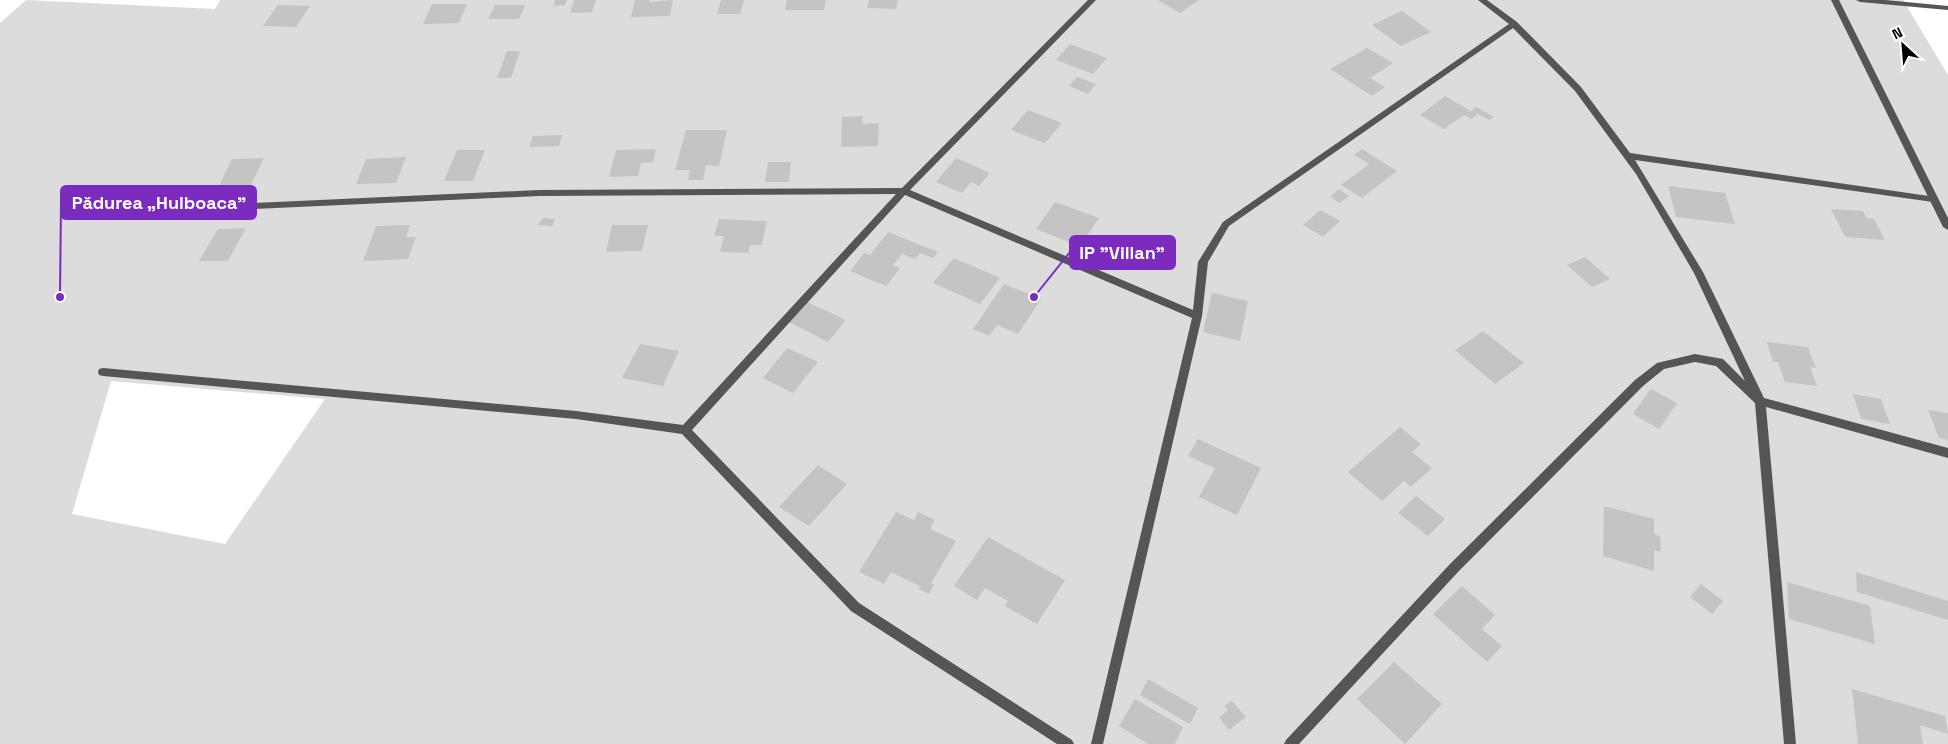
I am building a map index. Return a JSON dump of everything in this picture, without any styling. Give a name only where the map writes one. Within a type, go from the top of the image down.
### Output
[{"type":"street","points":[[685,430],[904,191],[1092,0]]},
{"type":"street","points":[[1482,0],[1514,24],[1578,89],[1639,172],[1698,272],[1760,401],[1790,744]]},
{"type":"street","points":[[1835,0],[1948,227]]},
{"type":"street","points":[[1860,0],[1948,8]]},
{"type":"street","points":[[1097,744],[1197,316],[1203,262],[1226,224],[1514,24]]},
{"type":"street","points":[[1626,156],[1933,199]]},
{"type":"street","points":[[164,210],[539,193],[904,191],[1197,316]]},
{"type":"street","points":[[1290,744],[1454,568],[1639,383],[1661,366],[1695,358],[1719,362],[1760,401],[1948,453]]},
{"type":"street","points":[[103,372],[576,415],[685,430],[855,607],[1068,744]]},
{"type":"shaded area","points":[[26,0],[215,9],[220,0],[1903,0],[1948,75],[1948,744],[0,744],[0,23]],"holes":[[[111,381],[325,399],[225,544],[72,514]]]},
{"type":"building","points":[[555,0],[567,0],[565,5],[553,6]]},
{"type":"building","points":[[574,0],[596,0],[592,12],[570,13]]},
{"type":"building","points":[[635,0],[650,0],[649,2],[673,0],[670,16],[631,17]]},
{"type":"building","points":[[721,0],[744,0],[740,14],[717,14]]},
{"type":"building","points":[[787,0],[826,0],[824,10],[785,10]]},
{"type":"building","points":[[869,0],[898,0],[896,9],[867,8]]},
{"type":"building","points":[[1158,0],[1199,0],[1180,13]]},
{"type":"building","points":[[432,4],[467,4],[459,23],[423,24]]},
{"type":"building","points":[[278,5],[310,6],[296,27],[263,26]]},
{"type":"building","points":[[495,5],[525,5],[519,19],[488,19]]},
{"type":"building","points":[[1402,11],[1431,32],[1401,46],[1372,25]]},
{"type":"building","points":[[1070,44],[1107,58],[1093,74],[1056,60]]},
{"type":"building","points":[[1367,48],[1393,63],[1370,78],[1385,87],[1372,96],[1330,69]]},
{"type":"building","points":[[507,51],[520,51],[511,78],[497,78]]},
{"type":"building","points":[[1077,77],[1096,84],[1088,94],[1069,86]]},
{"type":"building","points":[[1445,96],[1471,111],[1476,107],[1494,117],[1489,120],[1478,114],[1471,119],[1464,115],[1444,129],[1420,115]]},
{"type":"building","points":[[1028,110],[1062,123],[1045,143],[1011,130]]},
{"type":"building","points":[[863,116],[862,124],[879,123],[878,146],[841,147],[842,117]]},
{"type":"building","points":[[686,130],[727,130],[719,166],[706,165],[703,180],[688,180],[690,170],[675,170]]},
{"type":"building","points":[[562,135],[559,146],[529,147],[533,136]]},
{"type":"building","points":[[656,149],[653,162],[641,163],[638,176],[609,177],[616,150]]},
{"type":"building","points":[[1362,149],[1397,171],[1362,198],[1341,185],[1369,164],[1354,155]]},
{"type":"building","points":[[457,150],[485,150],[473,181],[444,181]]},
{"type":"building","points":[[406,157],[396,183],[356,184],[366,159]]},
{"type":"building","points":[[264,158],[251,185],[219,186],[232,159]]},
{"type":"building","points":[[956,158],[990,173],[979,186],[971,182],[962,193],[936,182]]},
{"type":"building","points":[[768,162],[791,162],[789,182],[765,182]]},
{"type":"building","points":[[1668,186],[1725,193],[1735,224],[1676,217]]},
{"type":"building","points":[[1339,189],[1349,196],[1340,203],[1330,197]]},
{"type":"building","points":[[1055,202],[1099,218],[1080,246],[1036,229]]},
{"type":"building","points":[[1831,209],[1863,211],[1866,218],[1874,219],[1885,240],[1845,237]]},
{"type":"building","points":[[1320,210],[1340,221],[1323,237],[1303,225]]},
{"type":"building","points":[[542,218],[555,219],[552,226],[538,225]]},
{"type":"building","points":[[719,219],[767,221],[762,245],[750,245],[748,253],[720,252],[724,236],[714,236]]},
{"type":"building","points":[[410,225],[406,237],[416,237],[408,259],[363,261],[376,226]]},
{"type":"building","points":[[612,225],[648,225],[642,251],[606,252]]},
{"type":"building","points":[[246,228],[228,261],[199,261],[218,229]]},
{"type":"building","points":[[888,232],[938,252],[933,258],[920,253],[915,259],[902,254],[893,265],[900,268],[886,286],[850,271],[864,253],[870,255]]},
{"type":"building","points":[[1585,257],[1610,279],[1592,287],[1567,265]]},
{"type":"building","points":[[954,258],[1000,278],[980,304],[933,283]]},
{"type":"building","points":[[1004,284],[1041,299],[1018,334],[997,325],[989,336],[973,329]]},
{"type":"building","points":[[1212,293],[1248,301],[1240,341],[1203,332]]},
{"type":"building","points":[[807,302],[846,320],[828,342],[789,322]]},
{"type":"building","points":[[1483,331],[1524,363],[1495,384],[1455,350]]},
{"type":"building","points":[[1767,342],[1808,347],[1816,368],[1810,367],[1817,386],[1785,382],[1778,362],[1773,362]]},
{"type":"building","points":[[640,344],[679,351],[663,386],[622,378]]},
{"type":"building","points":[[787,348],[818,362],[793,393],[763,378]]},
{"type":"building","points":[[1651,389],[1677,403],[1659,429],[1633,414]]},
{"type":"building","points":[[1853,394],[1881,399],[1890,424],[1861,419]]},
{"type":"building","points":[[1928,410],[1948,413],[1948,440],[1939,438]]},
{"type":"building","points":[[1400,427],[1421,444],[1412,452],[1432,468],[1411,487],[1404,481],[1382,501],[1348,472]]},
{"type":"building","points":[[1198,439],[1261,468],[1237,515],[1199,497],[1215,468],[1188,456]]},
{"type":"building","points":[[818,465],[847,484],[809,526],[779,507]]},
{"type":"building","points":[[1416,496],[1445,519],[1428,536],[1398,513]]},
{"type":"building","points":[[1604,506],[1654,519],[1654,534],[1660,536],[1661,552],[1654,550],[1654,571],[1603,556]]},
{"type":"building","points":[[896,512],[914,520],[918,512],[935,520],[930,529],[956,541],[931,583],[934,585],[929,594],[919,589],[920,586],[891,572],[884,584],[859,572]]},
{"type":"building","points":[[988,537],[1065,580],[1037,624],[1005,606],[1008,601],[985,588],[977,600],[954,586]]},
{"type":"building","points":[[1856,572],[1948,601],[1948,620],[1857,592]]},
{"type":"building","points":[[1787,582],[1870,606],[1875,644],[1789,619]]},
{"type":"building","points":[[1701,584],[1723,601],[1712,614],[1690,597]]},
{"type":"building","points":[[1462,586],[1495,615],[1482,629],[1502,646],[1487,662],[1433,614]]},
{"type":"building","points":[[1394,662],[1442,704],[1405,744],[1357,699]]},
{"type":"building","points":[[1148,679],[1198,708],[1190,724],[1140,695]]},
{"type":"building","points":[[1852,689],[1945,716],[1948,734],[1920,725],[1923,744],[1858,744]]},
{"type":"building","points":[[1135,699],[1183,727],[1175,744],[1148,744],[1119,726]]},
{"type":"building","points":[[1232,701],[1246,717],[1229,730],[1219,717],[1228,710],[1224,706]]},
{"type":"place","name":"Pădurea „Hulboaca”","points":[[60,297]]},
{"type":"place","name":"IP \"Villan\"","points":[[1034,297]]}]
